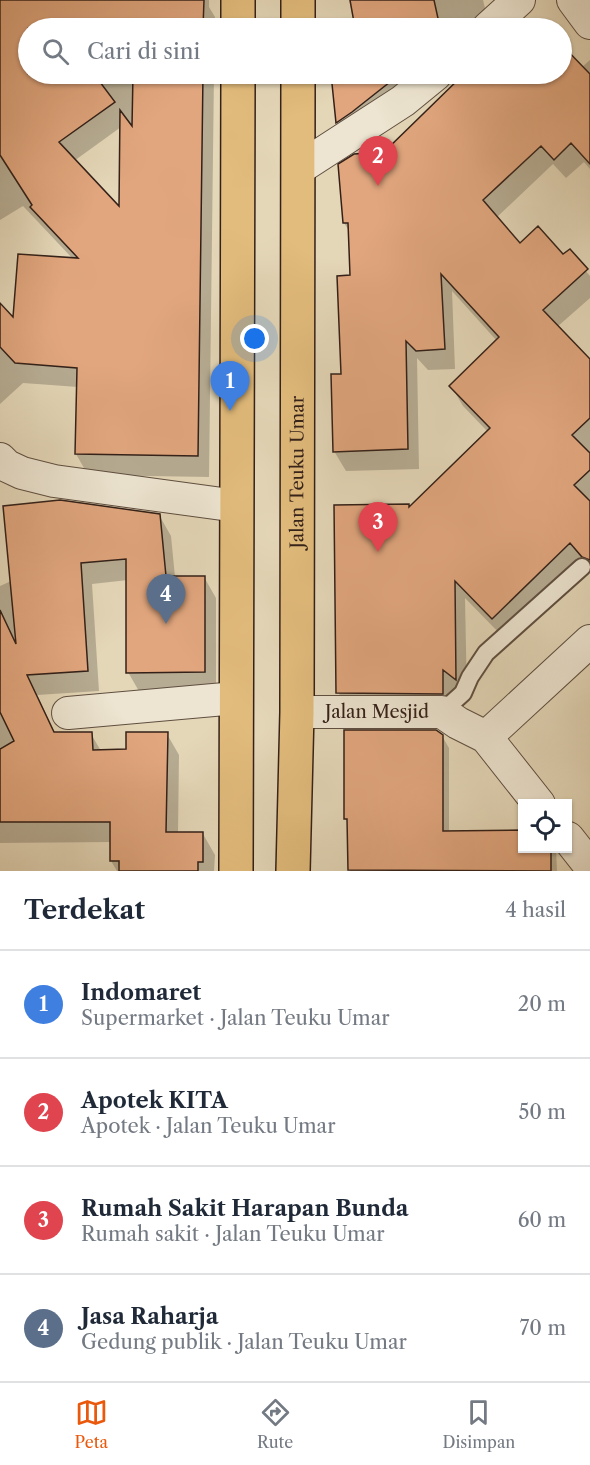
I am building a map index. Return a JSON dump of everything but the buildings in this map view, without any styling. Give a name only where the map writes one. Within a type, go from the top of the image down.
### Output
[{"type":"highway","points":[[238,0],[238,18]]},
{"type":"highway","points":[[298,0],[298,18]]},
{"type":"highway","points":[[236,871],[238,84]]},
{"type":"highway","name":"Jalan Teuku Umar","points":[[293,871],[297,712],[298,84]]},
{"type":"street","points":[[499,18],[519,0]]},
{"type":"street","points":[[573,0],[590,23]]},
{"type":"street","points":[[298,169],[403,101],[424,84]]},
{"type":"street","points":[[0,459],[7,466],[22,473],[54,481],[237,506]]},
{"type":"street","points":[[536,799],[486,737],[590,641]]},
{"type":"street","points":[[68,713],[236,698]]},
{"type":"street","name":"Jalan Mesjid","points":[[297,712],[441,712],[486,737]]},
{"type":"street","points":[[572,844],[590,866]]},
{"type":"lane","points":[[441,712],[463,693],[470,677],[486,653],[582,567]]},
{"type":"place","name":"Apotek KITA","points":[[378,186]]},
{"type":"place","name":"Indomaret","points":[[230,411]]},
{"type":"place","name":"Rumah Sakit Harapan Bunda","points":[[378,552]]},
{"type":"place","name":"Jasa Raharja","points":[[166,624]]}]
